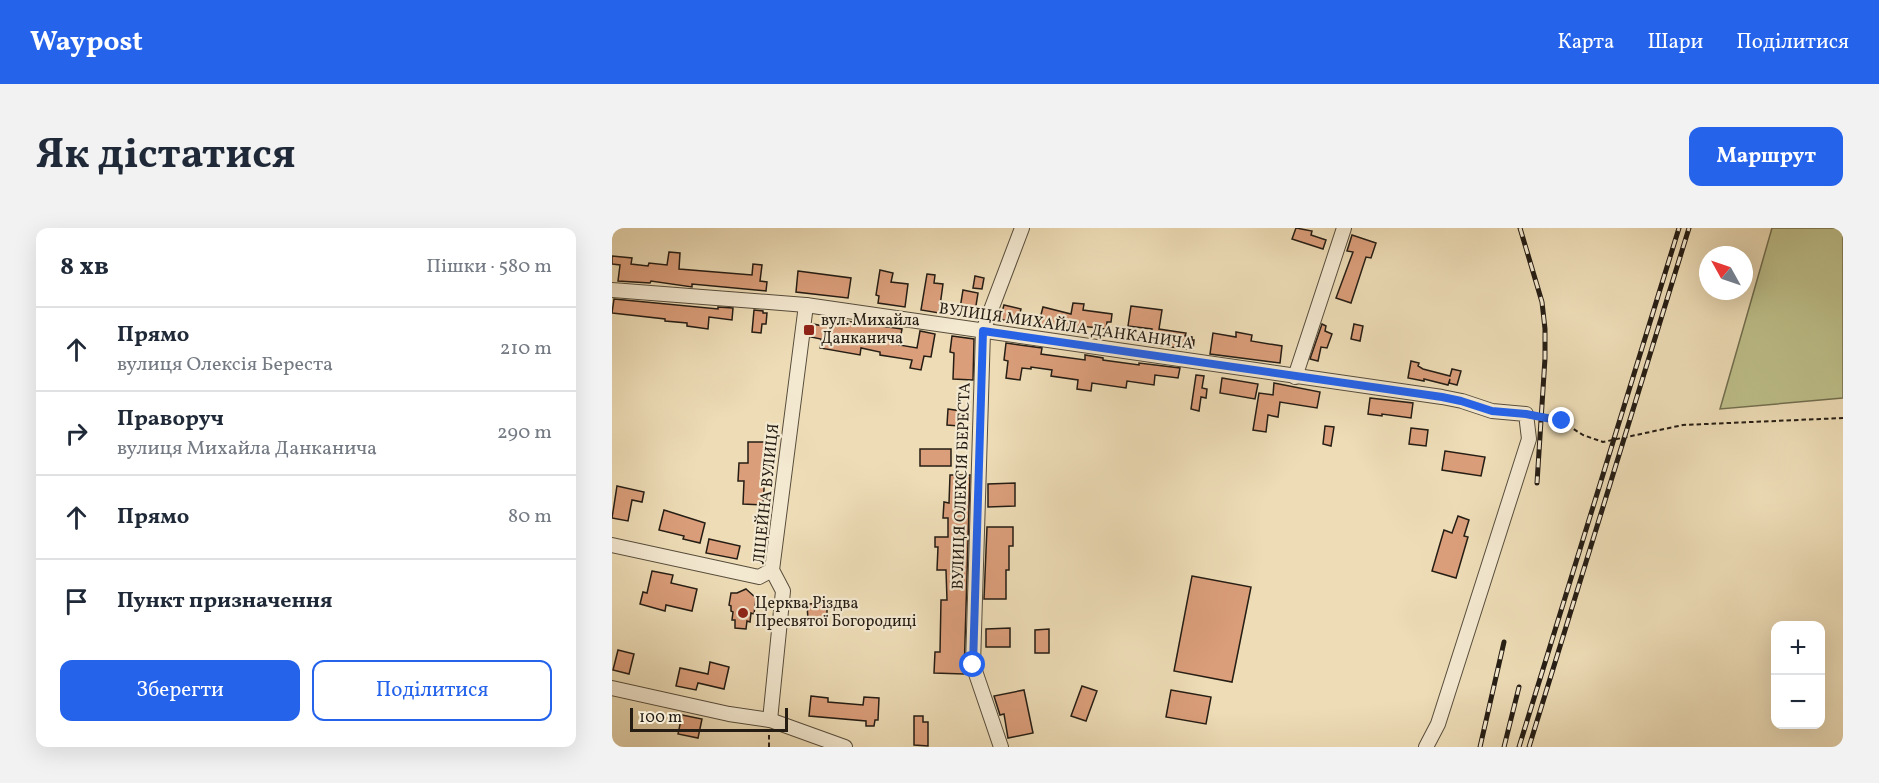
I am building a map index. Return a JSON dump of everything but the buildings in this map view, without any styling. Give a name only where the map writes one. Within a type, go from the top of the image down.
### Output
[{"type":"street","name":"ВУЛИЦЯ ОЛЕКСІЯ БЕРЕСТА","points":[[1001,747],[973,665],[983,331],[1022,228]]},
{"type":"street","points":[[1296,377],[1344,228]]},
{"type":"street","name":"ВУЛИЦЯ МИХАЙЛА ДАНКАНИЧА","points":[[612,290],[806,305],[1442,397],[1492,411],[1526,414]]},
{"type":"street","name":"ЛІЦЕЙНА ВУЛИЦЯ","points":[[770,720],[783,591],[772,570],[806,305]]},
{"type":"street","points":[[1426,747],[1438,724],[1529,439],[1526,414]]},
{"type":"street","points":[[612,545],[759,577],[772,570]]},
{"type":"street","points":[[612,688],[729,714],[770,720],[846,747]]},
{"type":"path","points":[[1526,414],[1562,421],[1583,435],[1603,442],[1683,424],[1843,418]]},
{"type":"green space","points":[[1772,228],[1843,228],[1843,398],[1720,409]]},
{"type":"railway","points":[[1520,228],[1542,302],[1545,329],[1537,483]]},
{"type":"railway","points":[[1519,747],[1679,228]]},
{"type":"railway","points":[[1529,747],[1689,228]]},
{"type":"railway","points":[[1480,747],[1504,642]]},
{"type":"railway","points":[[1504,747],[1519,687]]},
{"type":"place","name":"вул. Михайла Данканича","points":[[809,330]]},
{"type":"place","name":"Церква Різдва Пресвятої Богородиці","points":[[743,613]]},
{"type":"route","points":[[973,665],[983,331],[1442,397],[1492,411],[1526,414],[1562,421]]}]
